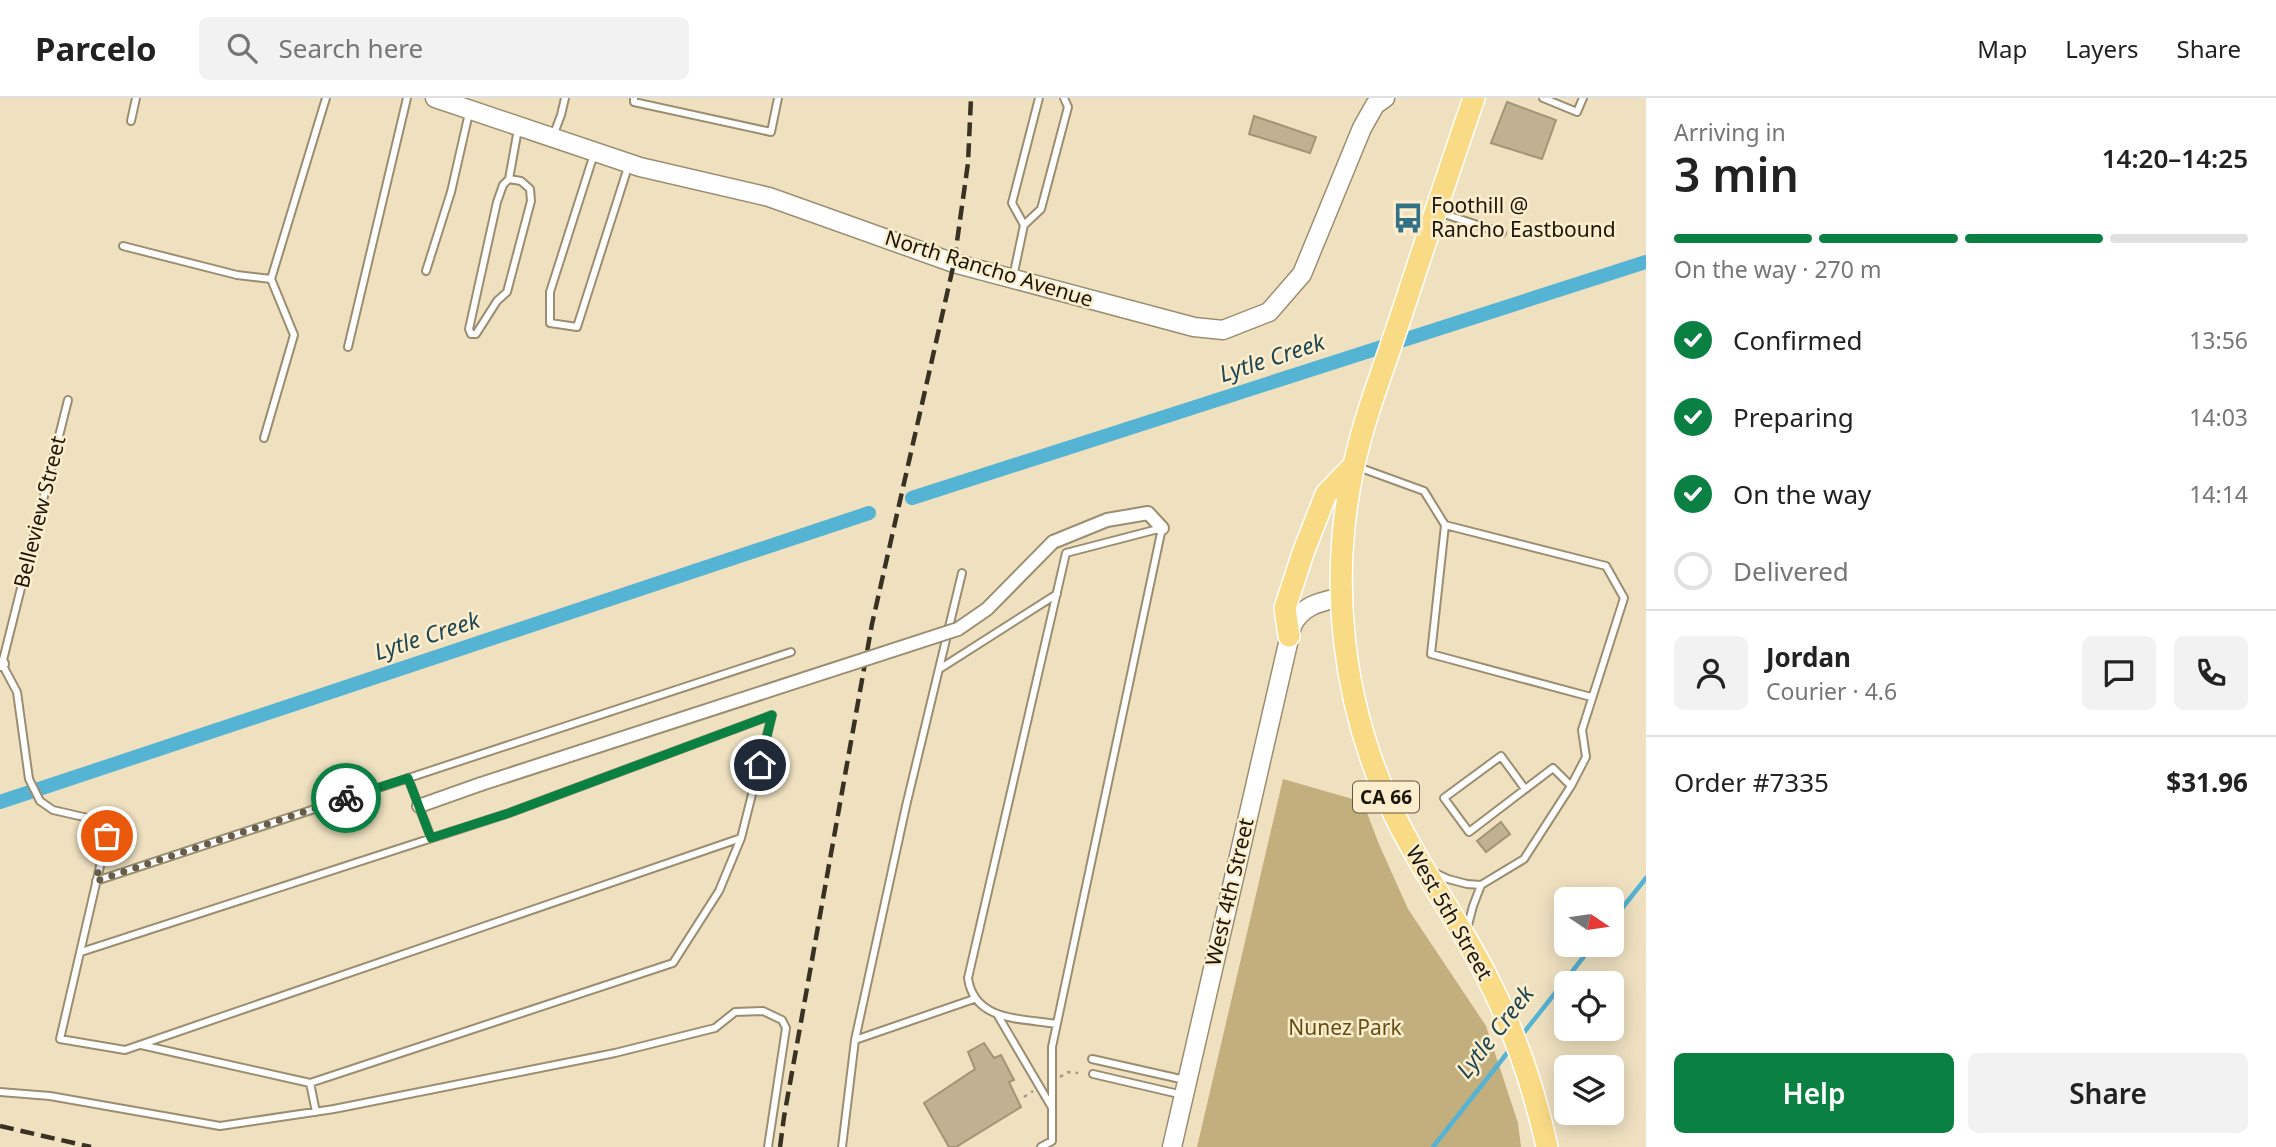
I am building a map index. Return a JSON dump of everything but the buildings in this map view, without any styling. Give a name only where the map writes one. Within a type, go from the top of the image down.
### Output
[{"type":"main road","name":"CA 66","points":[[1342,597],[1344,531],[1354,465],[1388,353],[1474,98]]},
{"type":"main road","points":[[1289,636],[1286,608],[1303,553],[1326,494],[1354,465]]},
{"type":"main road","name":"West 5th Street","points":[[1342,597],[1346,654],[1371,760],[1420,865],[1487,976],[1514,1033],[1535,1094],[1547,1147]]},
{"type":"street","name":"North Rancho Avenue","points":[[435,98],[519,127],[561,146],[769,197],[954,262],[1201,329],[1223,330],[1269,312],[1302,274],[1362,128],[1375,104],[1385,98]]},
{"type":"street","points":[[419,807],[481,784],[958,629],[987,610],[1053,542],[1107,520],[1148,513],[1162,528]]},
{"type":"street","name":"West 4th Street","points":[[1172,1147],[1289,636],[1297,616],[1305,608],[1342,597]]},
{"type":"lane","points":[[131,121],[136,98]]},
{"type":"lane","points":[[264,438],[294,335],[271,279],[326,98]]},
{"type":"lane","points":[[348,347],[407,98]]},
{"type":"lane","points":[[561,146],[561,116],[565,98]]},
{"type":"lane","points":[[634,98],[634,102],[771,132],[778,98]]},
{"type":"lane","points":[[1024,225],[1012,203],[1039,98]]},
{"type":"lane","points":[[1012,278],[1024,225],[1041,209],[1068,107],[1064,98]]},
{"type":"lane","points":[[1542,98],[1577,112],[1583,98]]},
{"type":"lane","points":[[426,271],[451,192],[470,111]]},
{"type":"lane","points":[[509,179],[521,181],[530,189],[531,201],[507,292],[497,301],[476,334],[471,334],[469,329],[498,202],[503,186],[509,179],[519,127]]},
{"type":"lane","points":[[594,152],[550,292],[550,323],[577,327],[629,163]]},
{"type":"lane","points":[[1436,211],[1502,233]]},
{"type":"lane","points":[[123,246],[237,275],[271,279]]},
{"type":"lane","name":"Belleview Street","points":[[1,664],[68,400]]},
{"type":"lane","points":[[1354,465],[1424,491],[1445,525],[1431,654],[1591,697]]},
{"type":"lane","points":[[1420,865],[1448,879],[1481,885],[1524,859],[1571,786],[1586,757],[1582,730],[1624,598],[1606,566],[1445,525]]},
{"type":"lane","points":[[1041,1147],[1052,1141],[1052,1047],[1057,1024],[1162,528],[1066,553],[968,978],[974,999],[984,1008],[997,1014],[1057,1024]]},
{"type":"lane","points":[[842,1147],[855,1040],[906,806],[962,573]]},
{"type":"lane","points":[[941,668],[1057,594]]},
{"type":"lane","points":[[96,881],[791,652]]},
{"type":"lane","points":[[1,664],[16,692],[29,779],[40,801],[52,810],[101,821],[107,836],[60,1039],[125,1049],[741,838]]},
{"type":"lane","points":[[81,952],[509,813],[772,715],[741,838],[719,891],[673,963],[310,1083],[139,1044]]},
{"type":"lane","points":[[1525,789],[1501,756],[1444,799],[1469,832],[1553,768],[1571,786]]},
{"type":"lane","points":[[408,778],[431,838]]},
{"type":"lane","points":[[1464,939],[1481,885]]},
{"type":"lane","points":[[855,1040],[974,999]]},
{"type":"lane","points":[[0,1091],[50,1096],[220,1126],[316,1112],[615,1053],[715,1028],[735,1012],[763,1011],[782,1020],[786,1028],[768,1147]]},
{"type":"lane","points":[[997,1014],[1052,1108]]},
{"type":"lane","points":[[1092,1059],[1185,1087]]},
{"type":"lane","points":[[1093,1074],[1185,1087]]},
{"type":"lane","points":[[310,1083],[316,1112]]},
{"type":"green space","name":"Nunez Park","points":[[1283,779],[1363,802],[1408,909],[1486,1026],[1518,1123],[1521,1147],[1197,1147]]},
{"type":"waterway","name":"Lytle Creek","points":[[912,498],[1646,262]]},
{"type":"waterway","name":"Lytle Creek","points":[[0,802],[869,513]]},
{"type":"waterway","name":"Lytle Creek","points":[[1624,906],[1646,878]]},
{"type":"waterway","name":"Lytle Creek","points":[[1522,1035],[1584,957]]},
{"type":"waterway","name":"Lytle Creek","points":[[1433,1147],[1512,1047]]},
{"type":"railway","points":[[780,1147],[872,624],[954,263],[968,163],[971,98]]},
{"type":"railway","points":[[0,1126],[91,1147]]},
{"type":"way so far","points":[[107,836],[96,881],[346,798]]},
{"type":"place","name":"Foothill @ Rancho Eastbound","points":[[1408,218]]},
{"type":"route","points":[[346,798],[408,778],[431,838],[509,813],[772,715],[760,765]]}]
